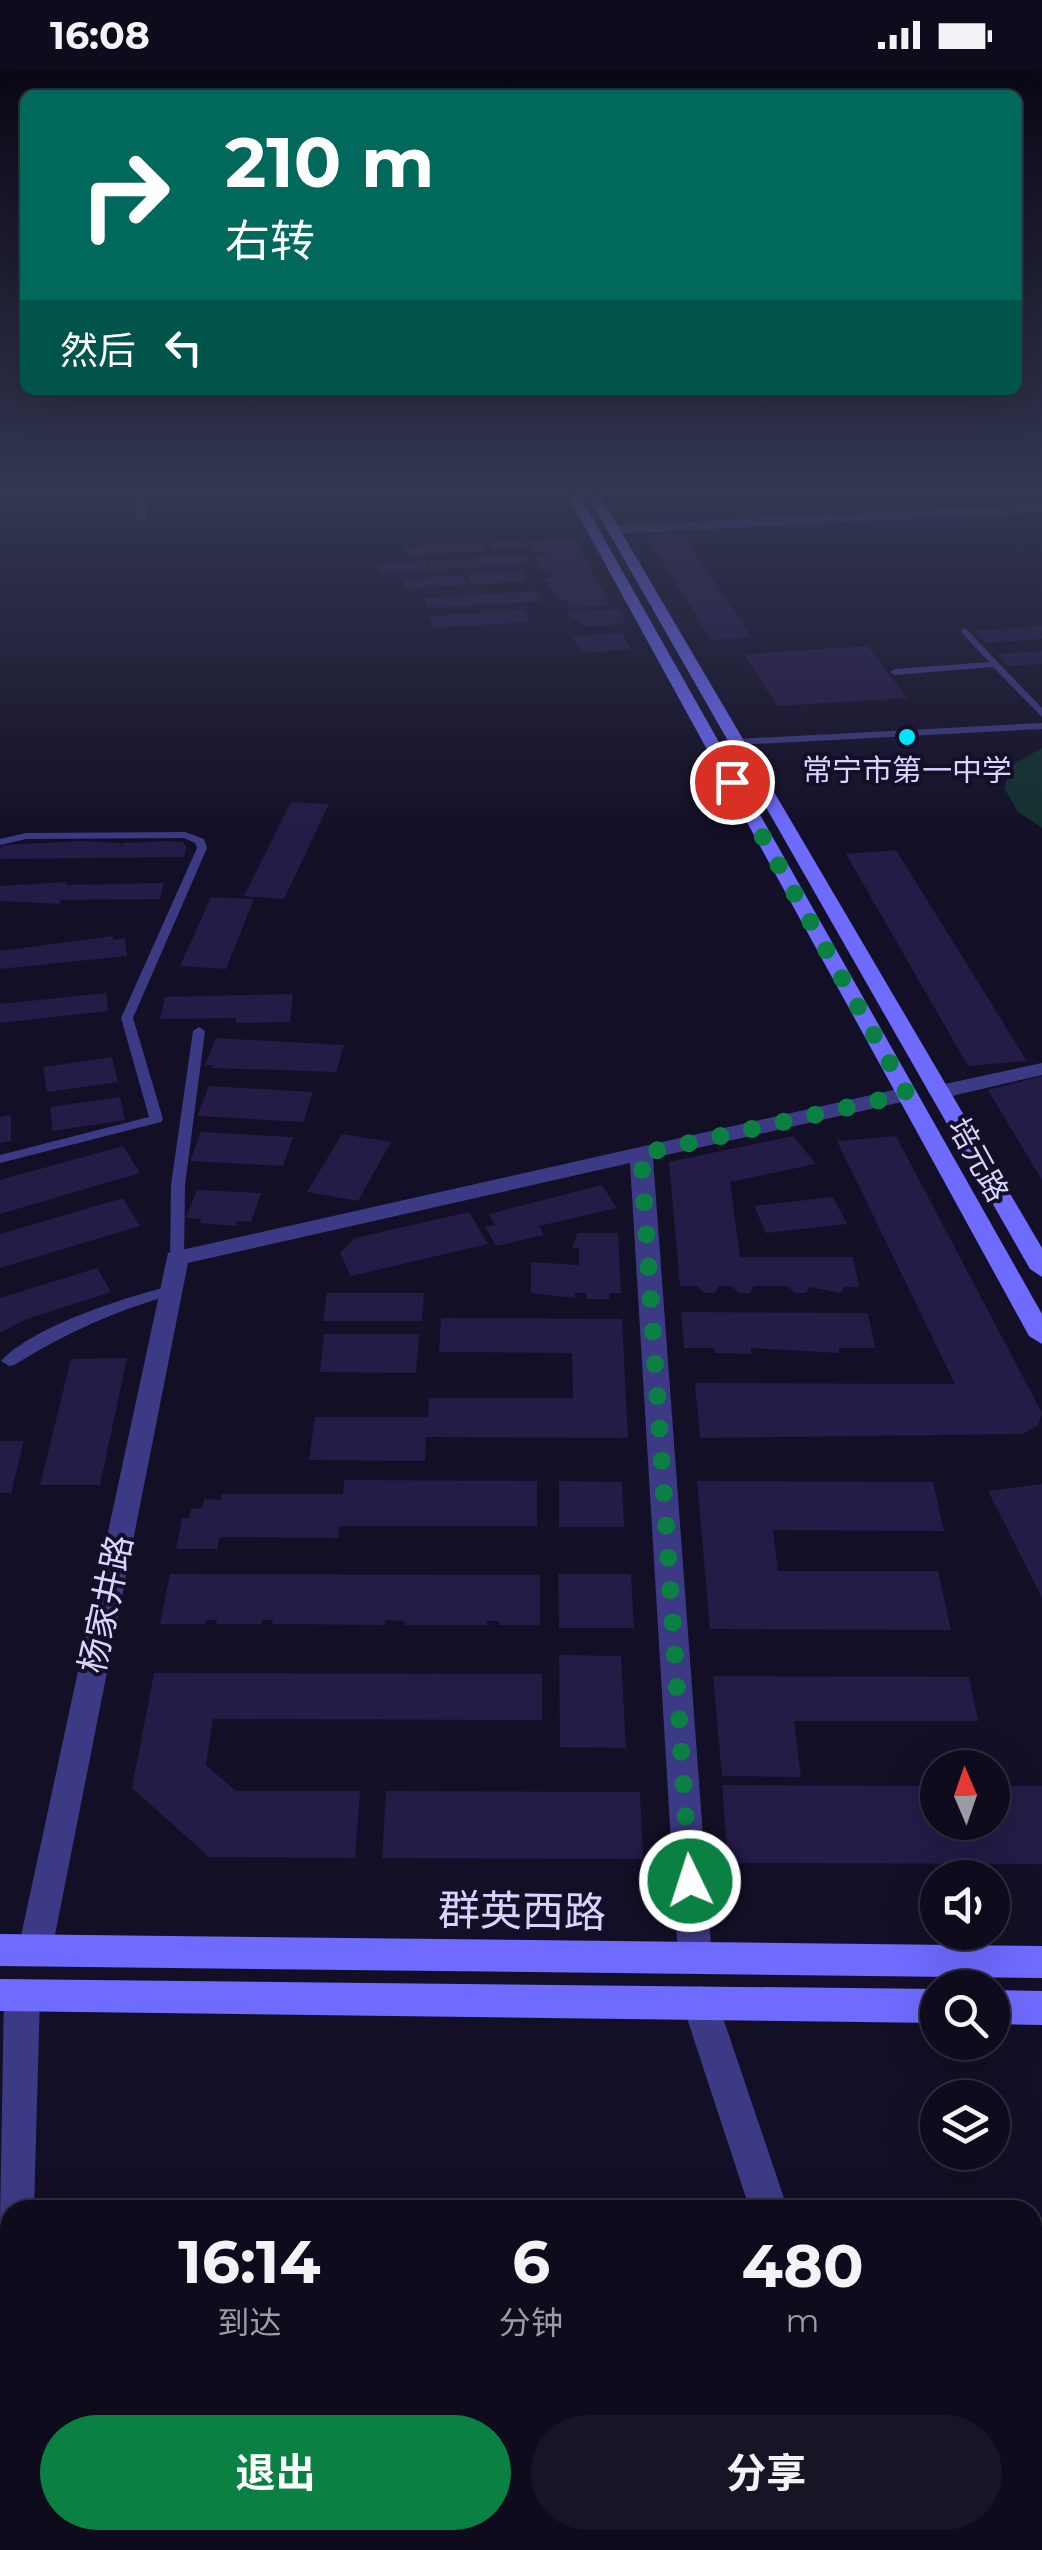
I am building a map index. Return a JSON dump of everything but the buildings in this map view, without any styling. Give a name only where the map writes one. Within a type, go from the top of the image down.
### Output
[{"type":"main road","name":"培元路","points":[[634,605],[1042,1336]]},
{"type":"main road","name":"培元路","points":[[656,605],[1042,1269]]},
{"type":"main road","name":"群英西路","points":[[17,1950],[1042,1962]]},
{"type":"main road","points":[[11,1995],[920,2006]]},
{"type":"main road","points":[[1010,2007],[1042,2008]]},
{"type":"street","points":[[938,1092],[1042,1068]]},
{"type":"street","points":[[177,1258],[907,1094]]},
{"type":"street","points":[[641,1154],[695,1958]]},
{"type":"street","name":"杨家井路","points":[[17,1950],[177,1258]]},
{"type":"street","points":[[11,1995],[15,2200]]},
{"type":"street","points":[[700,2003],[765,2200]]},
{"type":"lane","points":[[966,632],[1042,714]]},
{"type":"lane","points":[[895,672],[996,664]]},
{"type":"lane","points":[[736,742],[1042,726]]},
{"type":"lane","points":[[0,842],[26,836],[185,835],[200,841],[202,848],[127,1018],[156,1119],[0,1159]]},
{"type":"lane","points":[[177,1258],[178,1185],[199,1031]]},
{"type":"lane","points":[[10,1360],[44,1338],[105,1311],[170,1291]]},
{"type":"green space","points":[[1042,748],[1042,828],[1018,812],[1004,788],[1012,765]]},
{"type":"place","name":"常宁市第一中学","points":[[907,737]]},
{"type":"route","points":[[690,1881],[641,1154],[907,1094],[732,782]]}]
